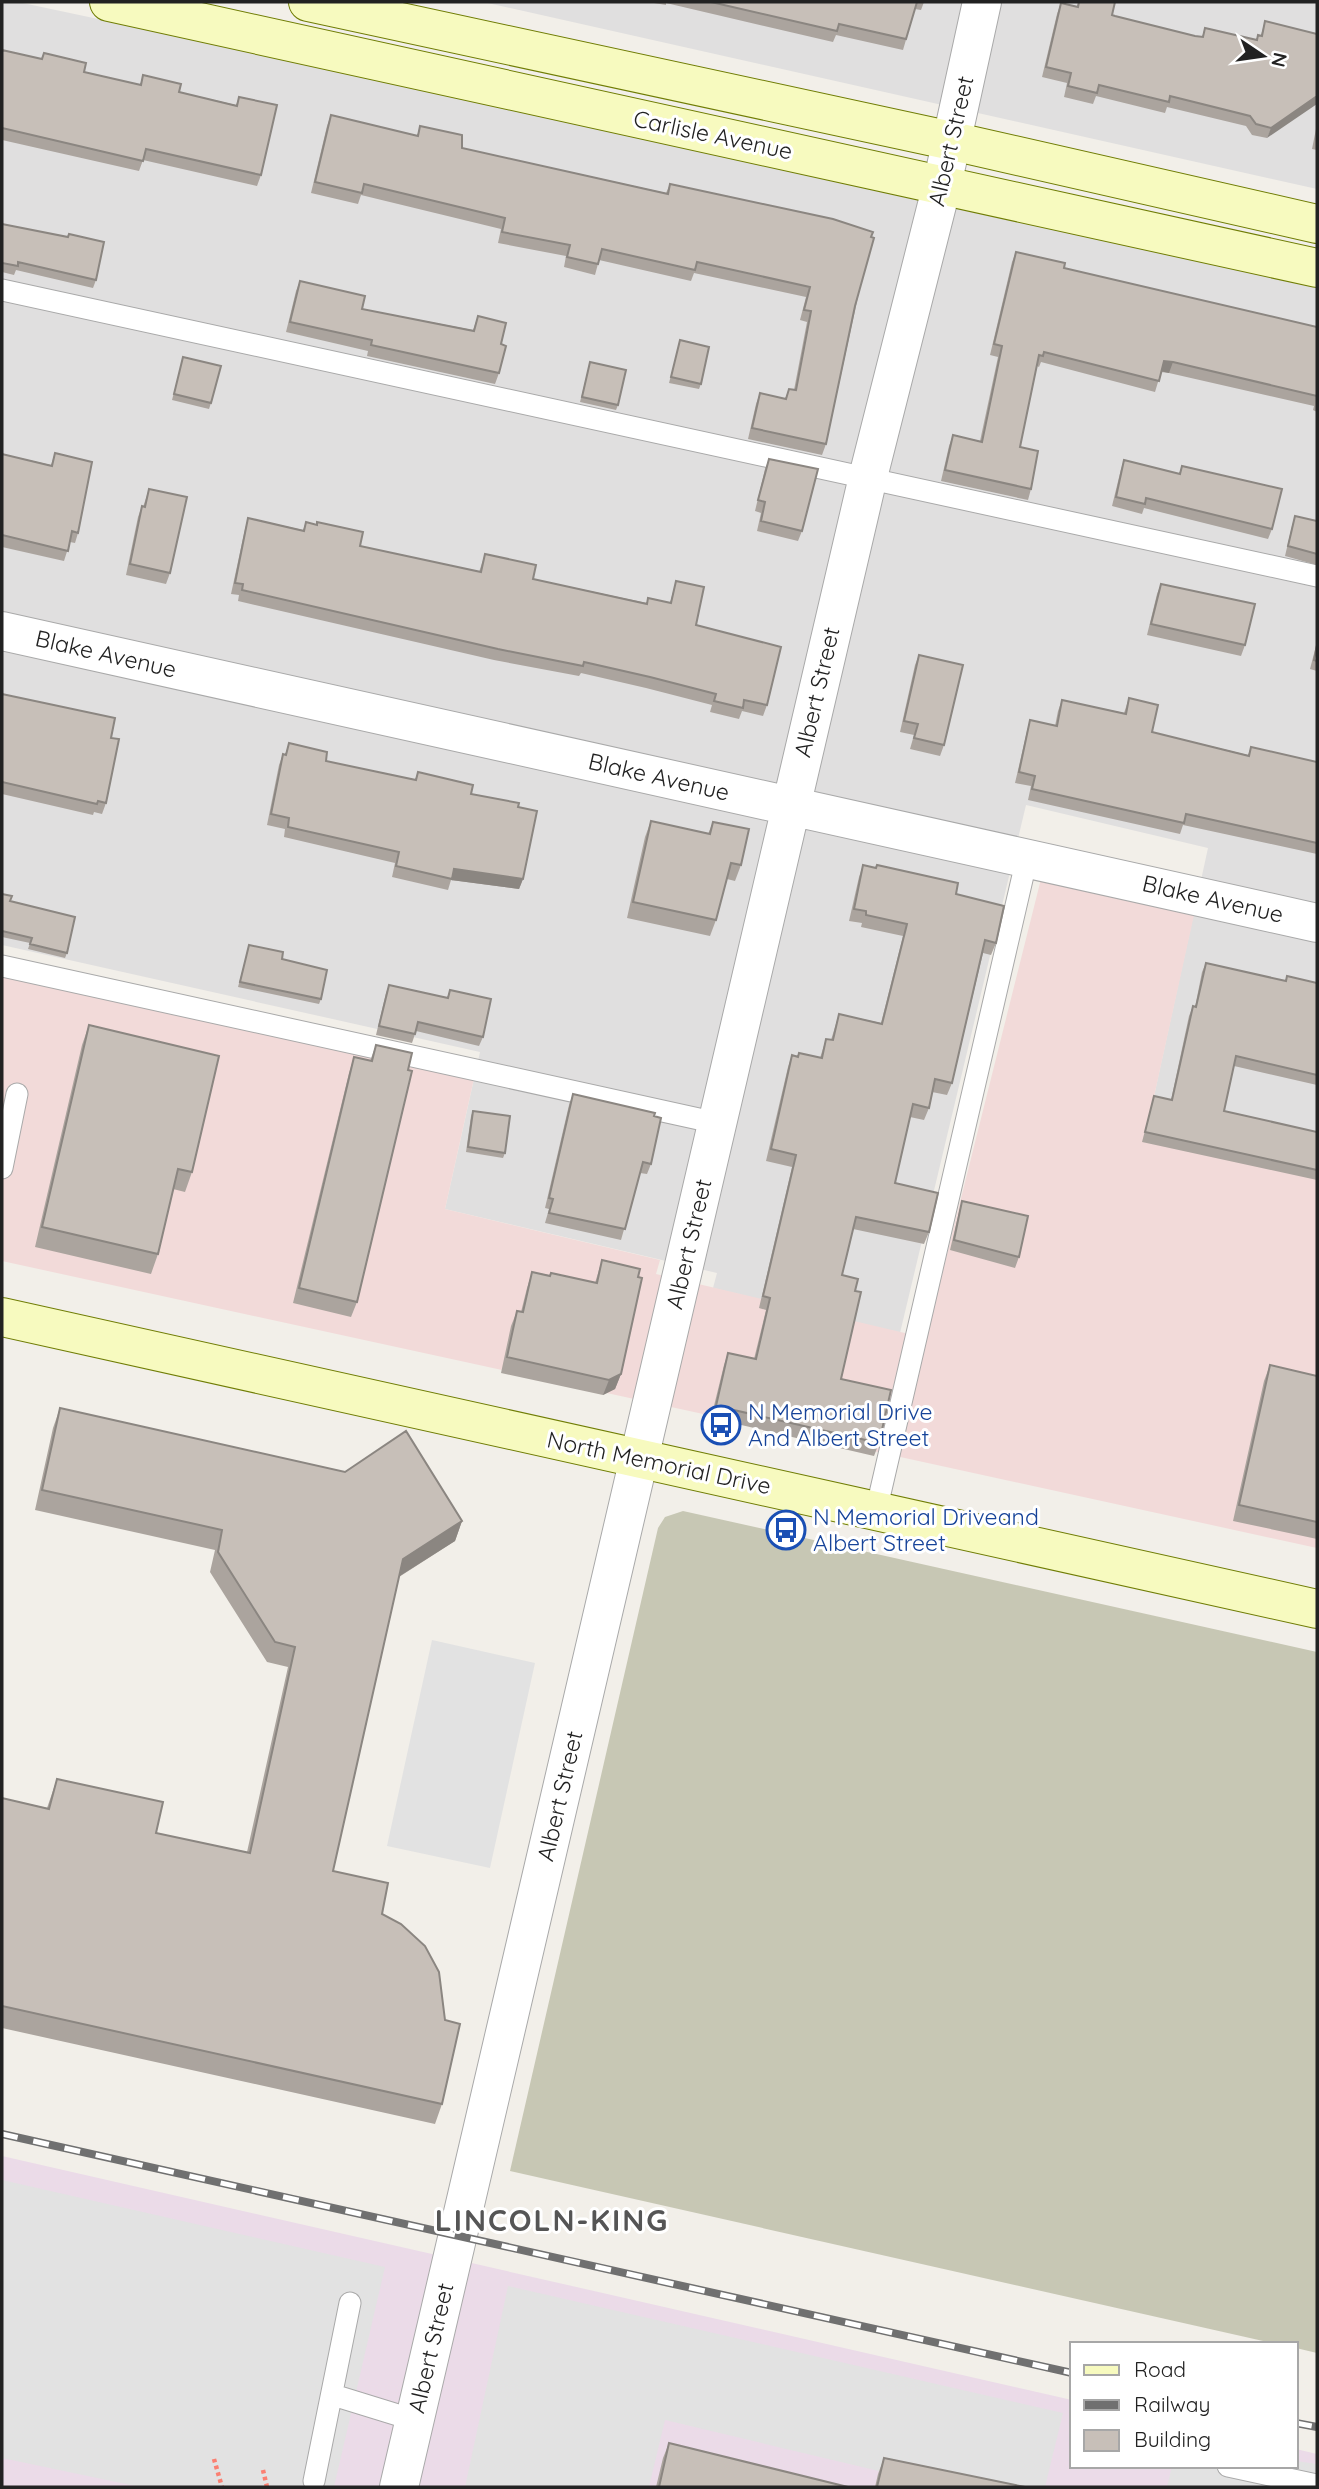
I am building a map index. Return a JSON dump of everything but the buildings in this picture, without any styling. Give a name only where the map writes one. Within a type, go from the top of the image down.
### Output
[{"type":"street","name":"Carlisle Avenue","points":[[109,2],[1317,268]]},
{"type":"street","name":"Carlisle Avenue","points":[[308,2],[952,141],[1317,224]]},
{"type":"street","name":"Albert Street","points":[[399,2487],[867,477],[942,185],[982,2]]},
{"type":"street","points":[[340,53],[350,11]]},
{"type":"street","name":"Blake Avenue","points":[[2,631],[1317,923]]},
{"type":"street","name":"North Memorial Drive","points":[[2,1317],[1317,1609]]},
{"type":"lane","points":[[2,290],[1317,576]]},
{"type":"lane","points":[[876,1511],[1027,858]]},
{"type":"lane","points":[[2,966],[717,1123]]},
{"type":"lane","points":[[2,1168],[17,1094]]},
{"type":"lane","points":[[314,2481],[350,2303]]},
{"type":"lane","points":[[333,2395],[414,2420]]},
{"type":"lane","points":[[1237,2468],[1317,2485]]},
{"type":"path","points":[[214,2459],[222,2487]]},
{"type":"path","points":[[263,2470],[267,2487]]},
{"type":"shaded area","points":[[2,2],[18,2],[1317,277],[1317,1177],[1144,1142],[1208,848],[1026,805],[900,1333],[713,1288],[717,1273],[445,1209],[480,1052],[2,945]]},
{"type":"shaded area","points":[[483,2],[1317,2],[1317,189]]},
{"type":"shaded area","points":[[1043,871],[1196,906],[1144,1142],[1317,1177],[1317,1548],[2,1261],[2,966],[475,1074],[445,1209],[660,1260],[656,1274],[926,1338]]},
{"type":"shaded area","points":[[683,1511],[1317,1652],[1317,2353],[1298,2348],[1298,2342],[1267,2342],[510,2171],[658,1528],[665,1517]]},
{"type":"shaded area","points":[[432,1640],[535,1663],[490,1868],[387,1846]]},
{"type":"shaded area","points":[[2,2156],[1070,2400],[1070,2468],[1298,2468],[1298,2449],[1317,2454],[1317,2487],[2,2487]]},
{"type":"shaded area","points":[[2,2180],[385,2267],[334,2487],[140,2487],[2,2458]]},
{"type":"shaded area","points":[[508,2286],[1063,2413],[1045,2487],[946,2487],[665,2420],[649,2487],[465,2487]]},
{"type":"shaded area","points":[[1298,2461],[1317,2464],[1313,2487],[1167,2487],[1172,2468],[1298,2468]]},
{"type":"railway","points":[[2,2134],[1070,2373]]},
{"type":"railway","points":[[1298,2423],[1317,2427]]},
{"type":"place","name":"N Memorial Drive And Albert Street","points":[[721,1425]]},
{"type":"place","name":"N Memorial Driveand Albert Street","points":[[786,1530]]},
{"type":"district","name":"LINCOLN-KING","points":[[552,2221]]}]
